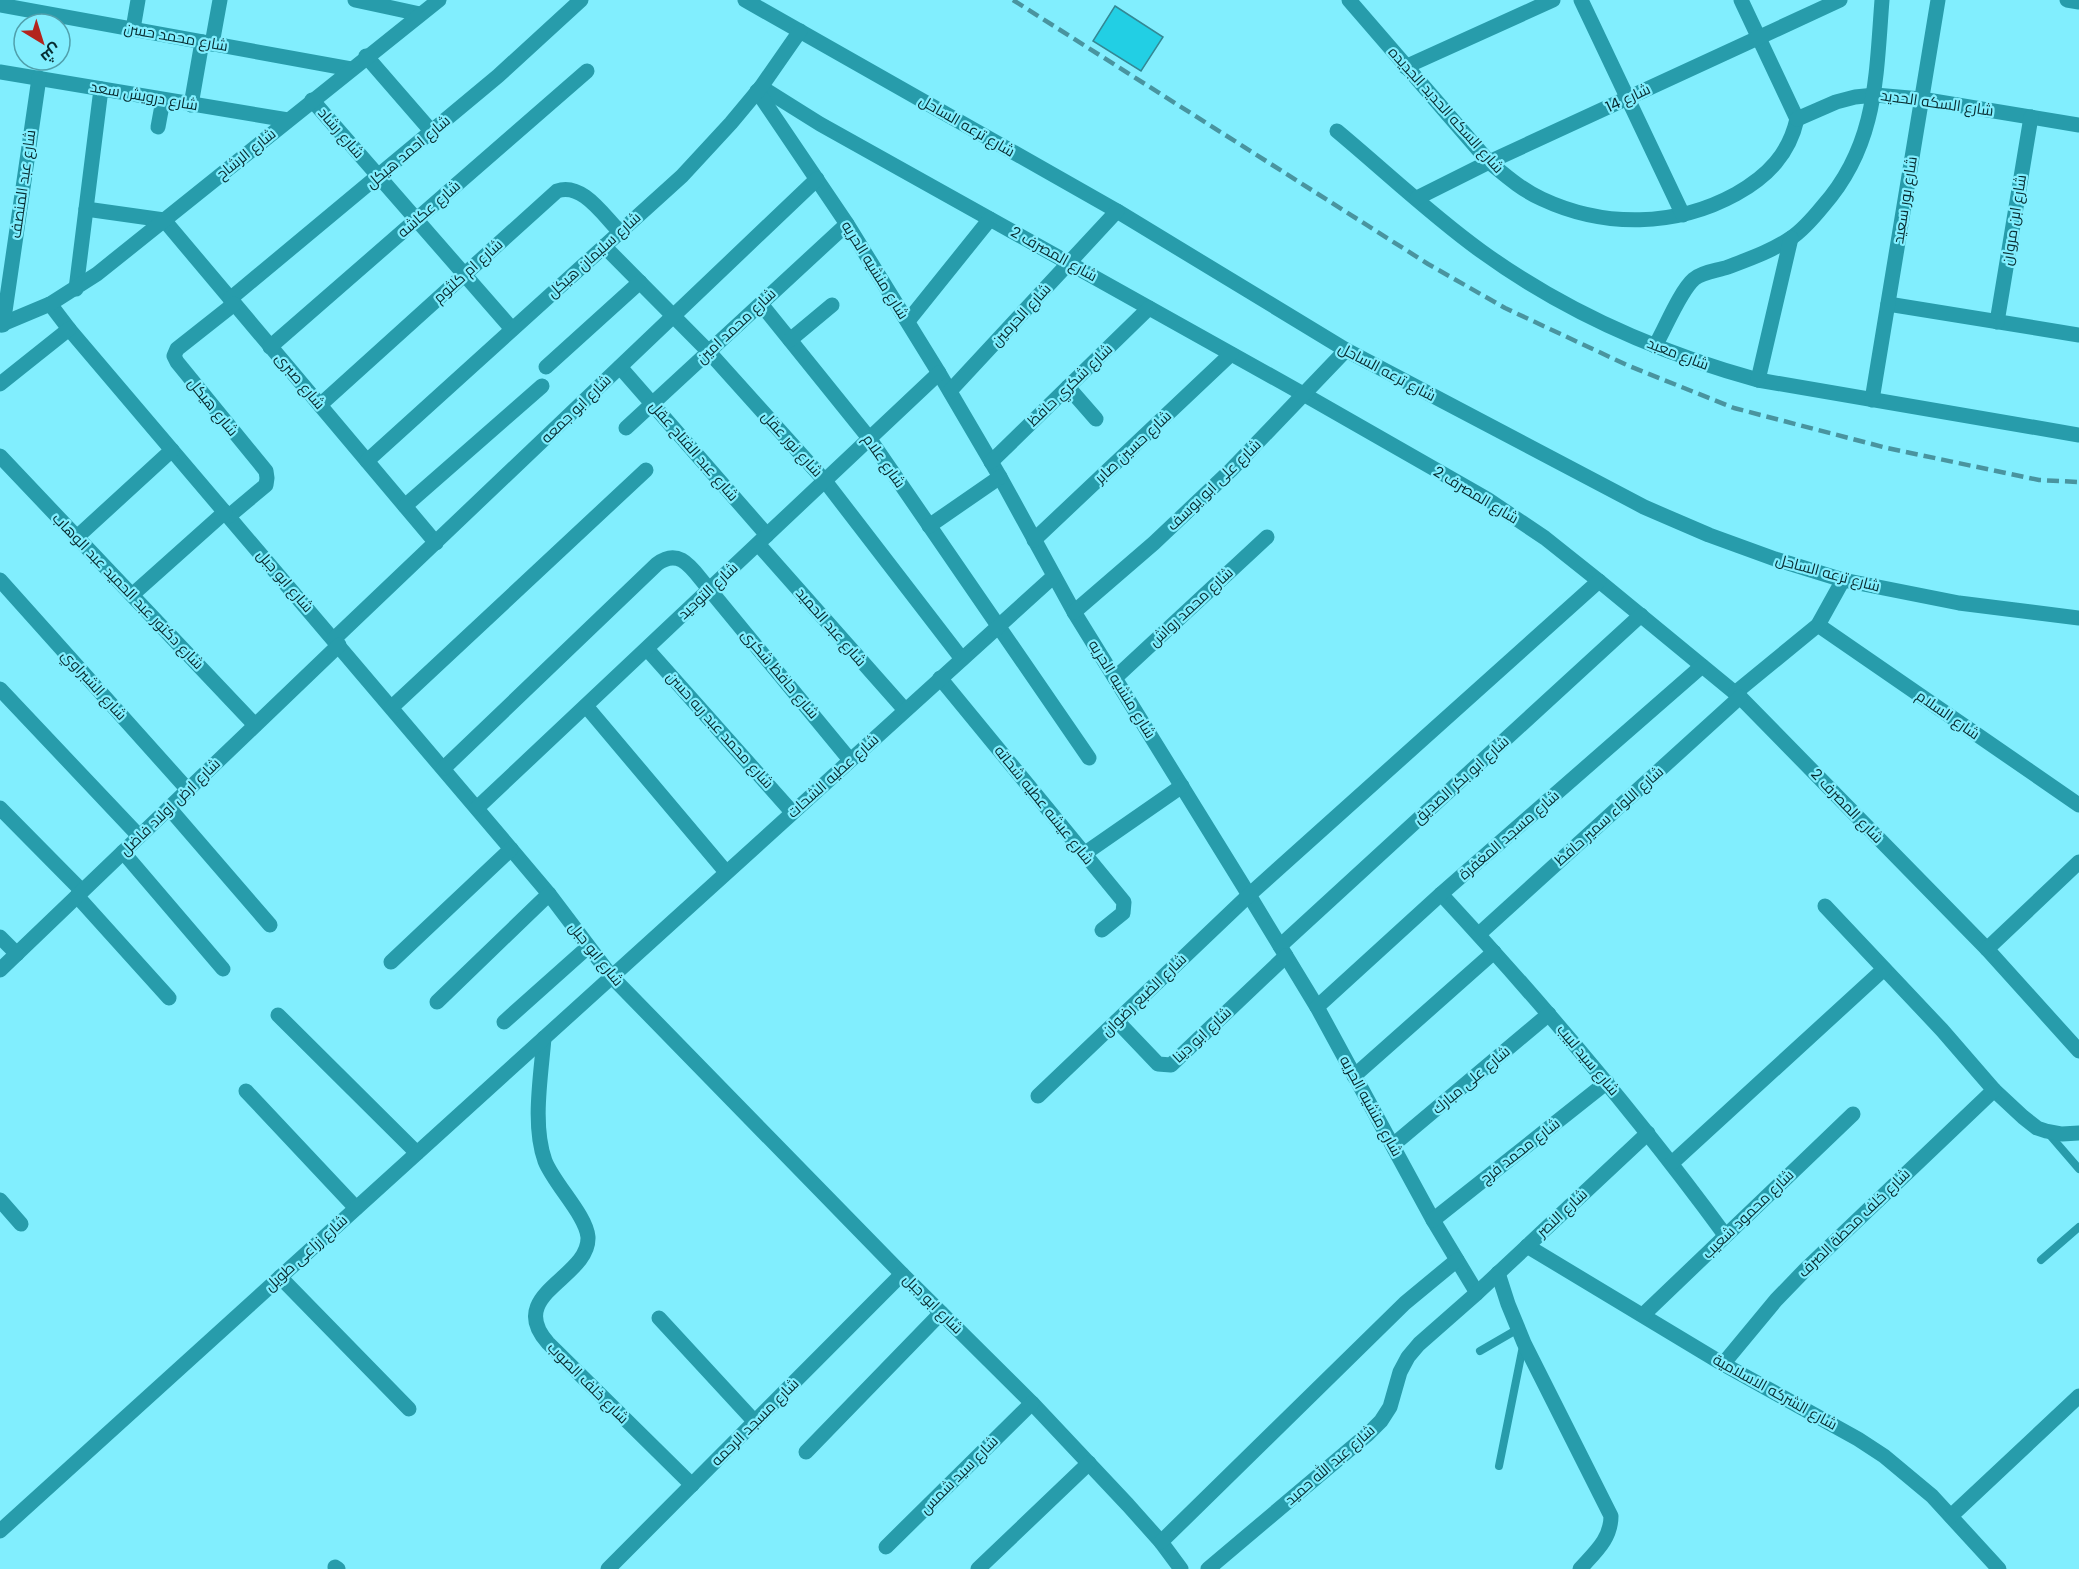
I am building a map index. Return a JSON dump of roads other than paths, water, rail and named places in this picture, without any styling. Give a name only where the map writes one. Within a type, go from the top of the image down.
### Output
[{"type":"street","points":[[133,29],[138,0]]},
{"type":"street","points":[[191,105],[220,0]]},
{"type":"street","points":[[355,0],[420,14]]},
{"type":"street","name":"شارع الرشاح","points":[[1,325],[50,304],[76,289],[439,0]]},
{"type":"street","name":"شارع احمد هيكل","points":[[232,301],[539,40],[581,0]]},
{"type":"street","name":"شارع ترعه الساحل","points":[[745,0],[1117,211],[1346,350],[1644,507],[1709,535],[1843,580],[1959,603],[2078,620]]},
{"type":"street","name":"شارع السكه الحديد الجديده","points":[[1349,0],[1489,162],[1514,182],[1541,199],[1571,210],[1598,217],[1655,220],[1683,216],[1724,200],[1761,178],[1775,166],[1793,135],[1797,118]]},
{"type":"street","points":[[1405,67],[1552,0]]},
{"type":"street","points":[[1581,0],[1683,216]]},
{"type":"street","points":[[1741,0],[1797,118]]},
{"type":"street","name":"شارع 14","points":[[1417,198],[1489,162],[1840,0]]},
{"type":"street","points":[[1655,346],[1683,293],[1694,279],[1702,274],[1748,259],[1791,238],[1813,218],[1847,173],[1860,147],[1875,95],[1882,0]]},
{"type":"street","name":"شارع بور سعيد","points":[[1872,400],[1938,0]]},
{"type":"street","points":[[2067,0],[2079,2]]},
{"type":"street","name":"شارع محمد حسن","points":[[0,5],[56,8],[133,29],[351,69]]},
{"type":"street","name":"شارع سليمان هيكل","points":[[367,461],[682,176],[759,89],[800,31]]},
{"type":"street","points":[[366,57],[432,132]]},
{"type":"street","name":"شارع عكاشه","points":[[270,347],[587,71]]},
{"type":"street","name":"شارع درويش سعد","points":[[0,72],[288,120]]},
{"type":"street","name":"شارع عبد المنصف","points":[[1,325],[39,78]]},
{"type":"street","points":[[76,289],[101,89]]},
{"type":"street","name":"شارع منشيه الحريه","points":[[759,89],[908,321],[1000,477],[1074,612],[1317,1007],[1433,1220],[1477,1293]]},
{"type":"street","name":"شارع المصرف 2","points":[[759,89],[1305,394],[1487,500],[1545,538],[1738,695],[1987,949],[2079,1051]]},
{"type":"street","name":"شارع السكه الحديد","points":[[1797,118],[1845,99],[1875,95],[1921,99],[2079,125]]},
{"type":"street","points":[[158,127],[163,100]]},
{"type":"street","name":"شارع رشاد","points":[[312,100],[512,329]]},
{"type":"street","name":"شارع ابن مروان","points":[[1998,322],[2031,117]]},
{"type":"street","name":"شارع معبد","points":[[1337,131],[1480,251],[1539,289],[1592,318],[1655,346],[1715,368],[1758,380],[2079,435]]},
{"type":"street","name":"شارع ابو جمعه","points":[[337,642],[436,543],[817,179]]},
{"type":"street","name":"شارع ام كلثوم","points":[[320,405],[557,191],[565,188],[580,191],[620,232]]},
{"type":"street","points":[[86,209],[164,220]]},
{"type":"street","name":"شارع الحرمين","points":[[950,392],[1117,211]]},
{"type":"street","points":[[908,321],[990,219]]},
{"type":"street","name":"شارع صبرى","points":[[164,220],[436,543]]},
{"type":"street","name":"شارع محمد امين","points":[[626,428],[846,224]]},
{"type":"street","points":[[1758,380],[1791,238]]},
{"type":"street","name":"شارع نور عقل","points":[[604,246],[709,352],[825,481],[962,659]]},
{"type":"street","points":[[546,367],[640,282]]},
{"type":"street","name":"شارع هيكل","points":[[227,514],[266,485],[266,471],[174,356],[177,349],[232,301]]},
{"type":"street","points":[[1887,303],[2079,335]]},
{"type":"street","name":"شارع ابو جبل","points":[[50,304],[512,849],[611,976],[902,1274],[1032,1403],[1161,1542],[1181,1569]]},
{"type":"street","name":"شارع علام","points":[[760,304],[869,438],[997,626]]},
{"type":"street","points":[[790,340],[832,305]]},
{"type":"street","name":"شارع شكري حافظ","points":[[991,462],[1149,308]]},
{"type":"street","points":[[0,384],[69,329]]},
{"type":"street","name":"شارع على ابو يوسف","points":[[1074,612],[1154,543],[1214,487],[1346,350]]},
{"type":"street","name":"شارع حسين صابر","points":[[1034,540],[1231,354]]},
{"type":"street","name":"شارع عبد الفتاح عقل","points":[[620,367],[762,539]]},
{"type":"street","name":"شارع التوحيد","points":[[477,808],[939,373]]},
{"type":"street","points":[[405,506],[542,386]]},
{"type":"street","points":[[1068,387],[1096,419]]},
{"type":"street","points":[[77,537],[172,450]]},
{"type":"street","name":"شارع دكتور عبد الحميد عبد الوهاب","points":[[0,456],[255,725]]},
{"type":"street","points":[[392,707],[646,470]]},
{"type":"street","points":[[929,526],[1000,477]]},
{"type":"street","points":[[132,595],[227,514]]},
{"type":"street","name":"شارع محمد رواش","points":[[1114,678],[1267,537]]},
{"type":"street","name":"شارع عبد الحميد","points":[[762,539],[905,710]]},
{"type":"street","name":"شارع حافظ شكرى","points":[[444,768],[666,557],[675,556],[686,562],[710,589],[850,760]]},
{"type":"street","name":"شارع عطيه الشحات","points":[[611,976],[1054,576]]},
{"type":"street","name":"شارع الشبراوي","points":[[0,580],[188,790]]},
{"type":"street","points":[[1818,625],[1843,580]]},
{"type":"street","name":"شارع الضبع رضوان","points":[[1038,1096],[1249,895],[1599,581]]},
{"type":"street","name":"شارع ابو بكر الصديق","points":[[1283,951],[1641,615]]},
{"type":"street","name":"شارع اللواء سمير حافظ","points":[[1479,934],[1738,695],[1818,625]]},
{"type":"street","name":"شارع السلام","points":[[1818,625],[2079,805]]},
{"type":"street","points":[[997,626],[1089,758]]},
{"type":"street","name":"شارع ارض اولاد فاضل","points":[[0,970],[255,725],[337,642]]},
{"type":"street","name":"شارع محمد عبد ربه حسن","points":[[647,648],[792,812]]},
{"type":"street","name":"شارع مسجد المغفرة","points":[[1317,1007],[1441,894],[1702,666]]},
{"type":"street","name":"شارع عيشه عطيه شحاته","points":[[940,678],[1124,902],[1123,913],[1102,930]]},
{"type":"street","points":[[0,689],[139,836]]},
{"type":"street","points":[[586,706],[726,872]]},
{"type":"street","points":[[1084,855],[1182,786]]},
{"type":"street","points":[[0,808],[79,894],[169,998]]},
{"type":"street","points":[[169,808],[270,925]]},
{"type":"street","points":[[391,962],[512,849]]},
{"type":"street","points":[[123,852],[223,969]]},
{"type":"street","points":[[1987,949],[2079,862]]},
{"type":"street","points":[[437,1002],[549,894]]},
{"type":"street","name":"شارع سيد لبيب","points":[[1441,894],[1479,934],[1607,1082],[1672,1162],[1725,1235]]},
{"type":"street","points":[[1825,906],[1994,1090],[2022,1117],[2037,1128],[2046,1131],[2062,1134],[2079,1133]]},
{"type":"street","points":[[0,937],[16,954]]},
{"type":"street","points":[[504,1023],[588,947]]},
{"type":"street","name":"شارع ابو دينا","points":[[1117,1021],[1158,1064],[1171,1065],[1283,951]]},
{"type":"street","points":[[1354,1076],[1494,952]]},
{"type":"street","points":[[1672,1162],[1884,969]]},
{"type":"street","name":"شارع زراعى طويل","points":[[0,1531],[611,976]]},
{"type":"street","name":"شارع على مبارك","points":[[1392,1145],[1549,1014]]},
{"type":"street","points":[[278,1015],[417,1153]]},
{"type":"street","name":"شارع خلف الصوب","points":[[544,1038],[539,1127],[541,1144],[552,1176],[585,1226],[588,1238],[585,1250],[578,1260],[544,1295],[538,1305],[535,1316],[537,1327],[548,1343],[692,1485]]},
{"type":"street","name":"شارع محمد فرج","points":[[1433,1220],[1607,1082]]},
{"type":"street","name":"شارع خلف محطة الصرف","points":[[1723,1364],[1804,1270],[1994,1090]]},
{"type":"street","points":[[246,1091],[356,1208]]},
{"type":"street","name":"شارع محمود شعيب","points":[[1644,1314],[1853,1114]]},
{"type":"street","name":"شارع النصر","points":[[1477,1293],[1648,1133]]},
{"type":"street","points":[[0,1200],[21,1224]]},
{"type":"street","name":"شارع الشركه الاسلامية","points":[[1527,1246],[1644,1314],[1723,1364],[1876,1450],[1909,1475],[1952,1516],[1999,1569]]},
{"type":"street","points":[[1161,1542],[1405,1303],[1457,1260]]},
{"type":"street","points":[[1498,1273],[1521,1336],[1611,1516],[1611,1529],[1606,1540],[1581,1569]]},
{"type":"street","name":"شارع مسجد الرحمه","points":[[608,1569],[902,1274]]},
{"type":"street","points":[[280,1277],[409,1409]]},
{"type":"street","name":"شارع عبد الله حميد","points":[[1208,1569],[1375,1428],[1390,1407],[1400,1372],[1408,1357],[1419,1344],[1477,1293]]},
{"type":"street","points":[[806,1452],[941,1313]]},
{"type":"street","points":[[659,1318],[755,1422]]},
{"type":"street","points":[[1952,1516],[2079,1396]]},
{"type":"street","name":"شارع سيد شمس","points":[[886,1547],[1032,1403]]},
{"type":"street","points":[[978,1569],[1089,1463]]},
{"type":"lane","points":[[2046,1131],[2079,1169]]},
{"type":"lane","points":[[2041,1260],[2079,1227]]},
{"type":"lane","points":[[1480,1351],[1521,1336],[1499,1466]]},
{"type":"railway","points":[[1013,0],[1428,264],[1505,308],[1629,366],[1734,408],[1887,448],[2039,480],[2079,482]]}]
